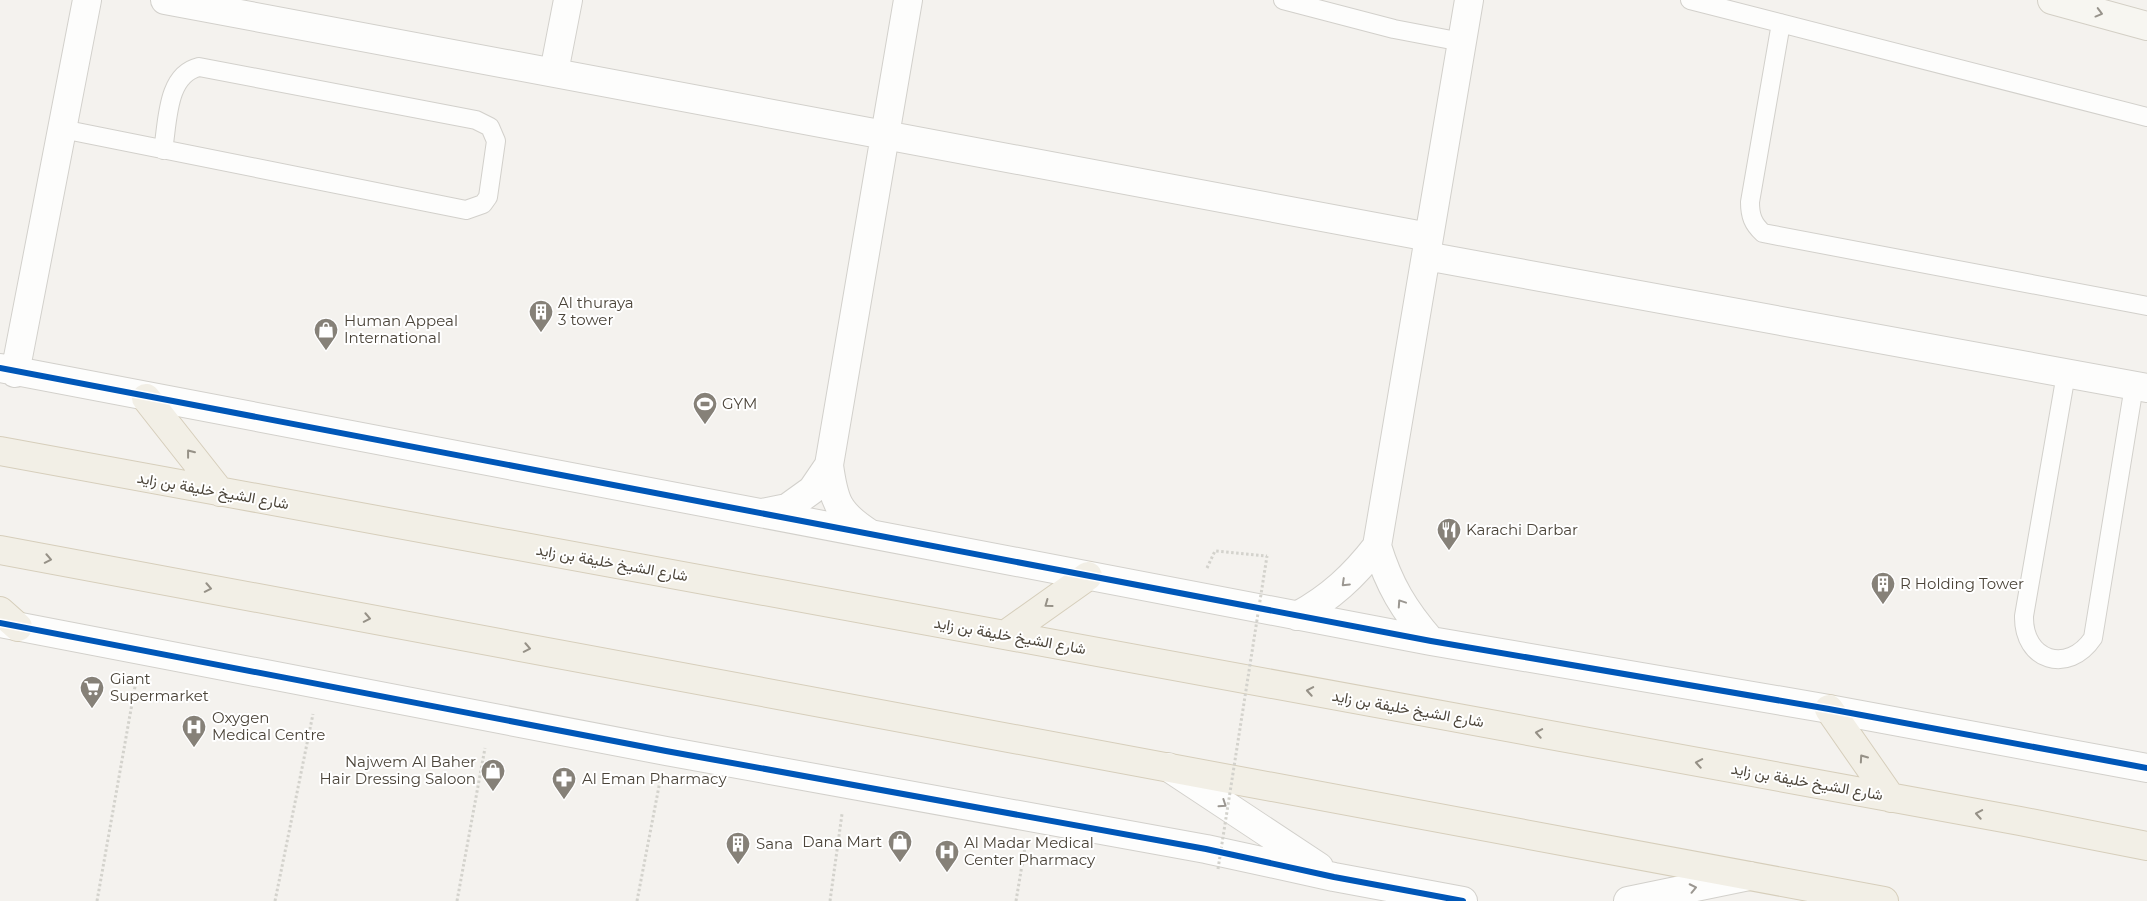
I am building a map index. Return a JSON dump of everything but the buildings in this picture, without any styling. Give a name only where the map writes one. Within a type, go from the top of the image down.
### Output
[{"type":"main road","points":[[2052,0],[2147,26]]},
{"type":"main road","points":[[146,398],[220,492]]},
{"type":"main road","name":"شارع الشيخ خليفة بن زايد","points":[[0,452],[2020,821],[2147,846]]},
{"type":"main road","points":[[0,550],[1884,901]]},
{"type":"main road","points":[[1005,635],[1088,576]]},
{"type":"main road","points":[[1829,709],[1891,798]]},
{"type":"main road","name":"شارع الشيخ خليفة بن زايد","points":[[2020,821],[2147,834]]},
{"type":"street","points":[[87,0],[62,129],[7,371],[1431,641],[1829,709],[2147,768]]},
{"type":"street","points":[[165,0],[886,133],[1428,247],[2066,374],[2140,387]]},
{"type":"street","points":[[554,72],[568,0]]},
{"type":"street","points":[[872,535],[848,519],[833,494],[829,465],[908,0]]},
{"type":"street","points":[[1431,641],[1397,598],[1376,546],[1469,0]]},
{"type":"street","points":[[758,513],[787,508],[812,490],[829,465]]},
{"type":"street","points":[[1297,616],[1321,603],[1342,587],[1376,546]]},
{"type":"street","points":[[6,620],[141,651],[666,751],[1206,848],[1334,877],[1463,901]]},
{"type":"street","points":[[1168,767],[1334,877],[1366,901]]},
{"type":"street","points":[[1628,901],[1749,876]]},
{"type":"lane","points":[[1283,0],[1394,30],[1462,42]]},
{"type":"lane","points":[[1690,0],[2147,117]]},
{"type":"lane","points":[[1781,23],[1750,202],[1750,214],[1755,225],[1763,233],[2147,306]]},
{"type":"lane","points":[[62,129],[163,150],[466,210],[483,204],[488,197],[496,141],[490,127],[476,120],[199,67],[190,69],[176,83],[163,150]]},
{"type":"lane","points":[[2066,374],[2024,616],[2024,629],[2028,642],[2037,652],[2049,658],[2062,660],[2075,656],[2086,649],[2093,638],[2140,387]]},
{"type":"path","points":[[1218,869],[1267,556],[1228,550]]},
{"type":"path","points":[[97,901],[141,651]]},
{"type":"path","points":[[275,901],[319,684]]},
{"type":"path","points":[[457,901],[491,718]]},
{"type":"path","points":[[637,901],[666,751]]},
{"type":"path","points":[[830,901],[847,784]]},
{"type":"path","points":[[1016,901],[1030,817]]},
{"type":"cycle path","points":[[0,368],[1431,641],[1829,709],[2147,768]]},
{"type":"cycle path","points":[[0,623],[666,751],[1206,849],[1334,877],[1463,901]]},
{"type":"place","name":"Al thuraya 3 tower","points":[[541,333]]},
{"type":"place","name":"Human Appeal International","points":[[326,351]]},
{"type":"place","name":"GYM","points":[[705,425]]},
{"type":"place","name":"Karachi Darbar","points":[[1449,551]]},
{"type":"place","name":"R Holding Tower","points":[[1883,605]]},
{"type":"place","name":"Giant Supermarket","points":[[92,709]]},
{"type":"place","name":"Oxygen Medical Centre","points":[[194,748]]},
{"type":"place","name":"Najwem Al Baher Hair Dressing Saloon","points":[[493,792]]},
{"type":"place","name":"Al Eman Pharmacy","points":[[564,800]]},
{"type":"place","name":"Dana Mart","points":[[900,863]]},
{"type":"place","name":"Sana","points":[[738,865]]},
{"type":"place","name":"Al Madar Medical Center Pharmacy","points":[[947,873]]}]
